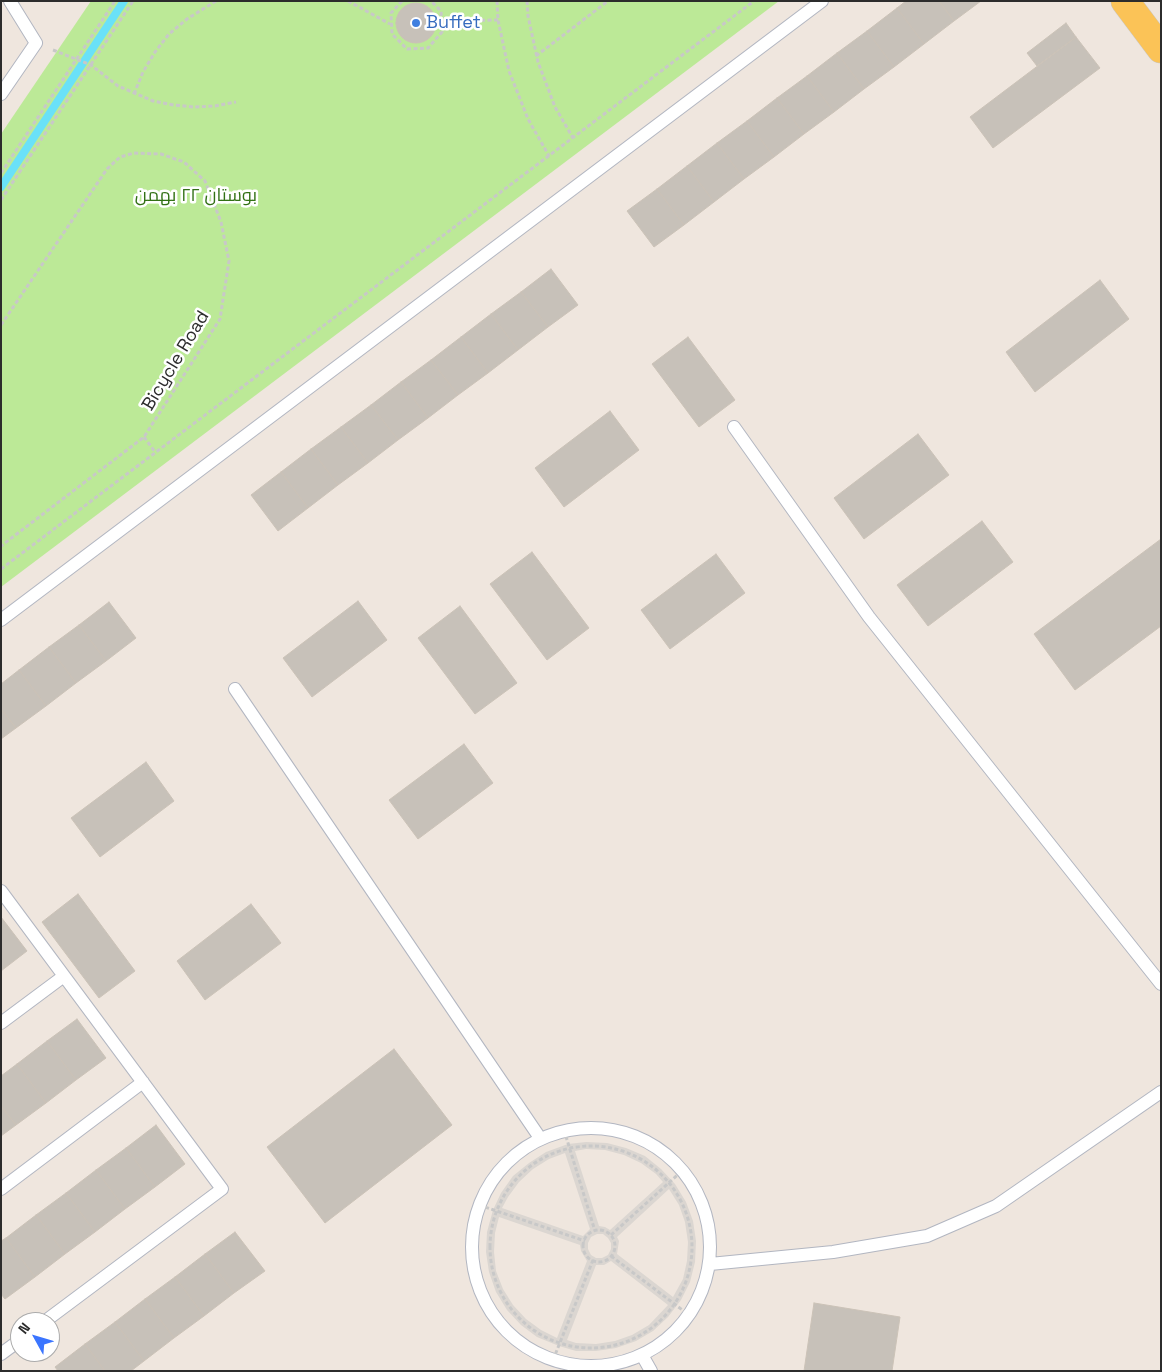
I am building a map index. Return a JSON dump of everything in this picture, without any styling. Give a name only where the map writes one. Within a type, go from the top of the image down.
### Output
[{"type":"main road","points":[[1125,1],[1161,49]]},
{"type":"lane","points":[[1,94],[36,43],[10,1]]},
{"type":"lane","points":[[1,620],[822,1]]},
{"type":"lane","points":[[734,427],[869,617],[1161,984]]},
{"type":"lane","points":[[235,689],[540,1138]]},
{"type":"lane","points":[[1,892],[222,1189],[57,1312]]},
{"type":"lane","points":[[1,1023],[64,976]]},
{"type":"lane","points":[[1,1189],[143,1082]]},
{"type":"lane","points":[[710,1264],[833,1252],[926,1236],[996,1206],[1161,1092]]},
{"type":"lane","points":[[585,1127],[609,1128],[632,1134],[653,1144],[672,1158],[683,1170],[700,1195],[707,1217],[711,1240],[710,1264],[704,1287],[689,1314],[680,1327],[662,1343],[642,1355],[620,1363],[597,1366],[573,1365],[553,1360],[529,1350],[510,1336],[495,1318],[483,1298],[475,1276],[471,1253],[472,1230],[479,1206],[488,1186],[502,1166],[520,1150],[540,1138],[564,1130],[585,1127]]},
{"type":"lane","points":[[642,1355],[652,1371]]},
{"type":"path","points":[[1,173],[115,1]]},
{"type":"path","points":[[1,200],[133,1]]},
{"type":"path","points":[[134,94],[154,52],[169,34],[187,19],[216,1]]},
{"type":"path","points":[[348,1],[391,24]]},
{"type":"path","points":[[402,1],[391,13],[392,34],[407,48],[428,48],[442,32],[441,11],[431,1]]},
{"type":"path","points":[[497,1],[498,20],[509,71],[528,120],[549,156]]},
{"type":"path","points":[[527,1],[536,56],[555,107],[573,138]]},
{"type":"path","points":[[536,56],[608,1]]},
{"type":"path","points":[[1,569],[754,1]]},
{"type":"path","points":[[442,21],[498,20]]},
{"type":"path","points":[[36,43],[91,65],[111,81],[134,94],[153,101],[187,106],[215,106],[236,102]]},
{"type":"path","name":"Bicycle Road","points":[[1,325],[107,169],[120,157],[134,153],[161,154],[184,162],[205,181],[221,222],[229,260],[220,319],[144,438],[1,546]]},
{"type":"path","points":[[144,438],[155,452]]},
{"type":"path","points":[[564,1130],[595,1231]]},
{"type":"path","points":[[606,1146],[625,1151],[643,1160],[659,1171],[669,1182],[682,1203],[689,1222],[692,1241],[691,1261],[686,1280],[666,1314],[651,1328],[634,1338],[615,1345],[596,1348],[576,1347],[560,1343],[539,1334],[523,1322],[510,1307],[500,1290],[493,1272],[490,1252],[491,1232],[497,1212],[504,1195],[516,1179],[548,1155],[569,1148],[606,1146]]},
{"type":"path","points":[[611,1235],[683,1170]]},
{"type":"path","points":[[479,1206],[585,1241]]},
{"type":"path","points":[[595,1231],[604,1231],[611,1235],[615,1242],[615,1250],[611,1256],[604,1261],[593,1260],[588,1257],[584,1250],[588,1234],[595,1231]]},
{"type":"path","points":[[611,1256],[689,1314]]},
{"type":"path","points":[[553,1360],[593,1260]]},
{"type":"green space","name":"بوستان ۲۲ بهمن","points":[[91,1],[779,1],[1,587],[1,134]]},
{"type":"shaded area","points":[[586,1142],[607,1143],[645,1156],[675,1184],[686,1202],[693,1221],[696,1241],[695,1262],[690,1282],[681,1300],[668,1317],[653,1331],[636,1341],[616,1348],[576,1351],[537,1337],[521,1325],[507,1310],[496,1292],[489,1272],[486,1252],[487,1232],[493,1210],[501,1193],[513,1176],[529,1163],[546,1152],[568,1144]],"holes":[[[586,1149],[605,1150],[624,1155],[641,1163],[663,1182],[610,1230],[599,1226],[575,1151]],[[565,1153],[590,1229],[583,1236],[502,1208],[519,1182],[533,1169],[549,1159]],[[669,1189],[679,1205],[685,1222],[688,1242],[687,1261],[683,1279],[673,1297],[617,1254],[619,1241],[617,1237]],[[499,1217],[580,1245],[587,1261],[557,1338],[541,1330],[526,1319],[513,1305],[503,1289],[496,1271],[495,1233]],[[603,1234],[608,1238],[611,1243],[608,1255],[602,1258],[596,1258],[591,1255],[588,1249],[591,1237]],[[611,1261],[668,1305],[649,1325],[632,1335],[615,1341],[596,1344],[576,1343],[567,1340],[596,1265],[604,1265]]]},
{"type":"building","points":[[906,1],[939,1],[954,21],[924,44],[897,8]]},
{"type":"building","points":[[939,1],[981,1],[954,21]]},
{"type":"building","name":"Buffet","points":[[420,3],[427,6],[433,12],[436,23],[435,31],[427,40],[420,43],[412,43],[405,40],[397,31],[396,19],[399,12],[408,4]]},
{"type":"building","points":[[897,8],[924,44],[894,67],[867,31]]},
{"type":"building","points":[[1066,23],[1076,37],[1037,66],[1027,53]]},
{"type":"building","points":[[867,31],[894,67],[864,89],[837,53]]},
{"type":"building","points":[[1076,37],[1100,68],[993,148],[970,117]]},
{"type":"building","points":[[837,53],[864,89],[834,112],[807,76]]},
{"type":"building","points":[[807,76],[834,112],[804,134],[777,98]]},
{"type":"building","points":[[777,98],[804,134],[774,157],[747,121]]},
{"type":"building","points":[[747,121],[774,157],[744,179],[717,143]]},
{"type":"building","points":[[717,143],[744,179],[714,202],[687,166]]},
{"type":"building","points":[[687,166],[714,202],[684,225],[657,189]]},
{"type":"building","points":[[657,189],[684,225],[654,247],[627,211]]},
{"type":"building","points":[[551,269],[578,305],[548,327],[521,292]]},
{"type":"building","points":[[1100,280],[1129,319],[1035,392],[1006,352]]},
{"type":"building","points":[[521,292],[548,327],[518,350],[491,314]]},
{"type":"building","points":[[491,314],[518,350],[488,373],[461,337]]},
{"type":"building","points":[[461,337],[488,373],[458,395],[431,360]]},
{"type":"building","points":[[688,337],[735,400],[699,427],[652,364]]},
{"type":"building","points":[[431,360],[458,395],[428,418],[401,382]]},
{"type":"building","points":[[401,382],[428,418],[398,440],[371,405]]},
{"type":"building","points":[[371,405],[398,440],[368,463],[341,427]]},
{"type":"building","points":[[610,411],[639,450],[564,507],[535,468]]},
{"type":"building","points":[[341,427],[368,463],[338,485],[311,449]]},
{"type":"building","points":[[918,434],[949,475],[864,539],[834,498]]},
{"type":"building","points":[[311,449],[338,485],[308,508],[281,472]]},
{"type":"building","points":[[281,472],[308,508],[278,531],[251,495]]},
{"type":"building","points":[[982,521],[1013,562],[928,626],[897,585]]},
{"type":"building","points":[[1161,539],[1161,626],[1075,690],[1034,634]]},
{"type":"building","points":[[532,552],[589,628],[547,660],[490,584]]},
{"type":"building","points":[[716,554],[745,593],[670,649],[641,610]]},
{"type":"building","points":[[358,601],[387,640],[312,697],[283,658]]},
{"type":"building","points":[[109,602],[136,638],[106,661],[79,625]]},
{"type":"building","points":[[460,606],[517,683],[475,714],[418,638]]},
{"type":"building","points":[[79,625],[106,661],[76,683],[49,647]]},
{"type":"building","points":[[49,647],[76,683],[46,706],[19,670]]},
{"type":"building","points":[[19,670],[46,706],[16,728],[1,709],[1,684]]},
{"type":"building","points":[[1,709],[16,728],[1,739]]},
{"type":"building","points":[[464,744],[493,783],[418,839],[389,800]]},
{"type":"building","points":[[146,762],[174,801],[100,857],[71,818]]},
{"type":"building","points":[[78,894],[135,971],[99,998],[42,922]]},
{"type":"building","points":[[251,904],[281,943],[205,1000],[177,961]]},
{"type":"building","points":[[1,917],[27,951],[1,971]]},
{"type":"building","points":[[77,1019],[106,1058],[76,1080],[47,1041]]},
{"type":"building","points":[[47,1041],[76,1080],[46,1103],[17,1064]]},
{"type":"building","points":[[394,1049],[452,1125],[325,1223],[267,1147]]},
{"type":"building","points":[[17,1064],[46,1103],[16,1125],[1,1106],[1,1076]]},
{"type":"building","points":[[1,1106],[16,1125],[1,1136]]},
{"type":"building","points":[[156,1125],[185,1164],[155,1187],[126,1148]]},
{"type":"building","points":[[126,1148],[155,1187],[125,1209],[96,1170]]},
{"type":"building","points":[[96,1170],[125,1209],[95,1232],[66,1193]]},
{"type":"building","points":[[66,1193],[95,1232],[65,1254],[36,1215]]},
{"type":"building","points":[[36,1215],[65,1254],[35,1277],[6,1238]]},
{"type":"building","points":[[235,1232],[265,1271],[234,1293],[205,1254]]},
{"type":"building","points":[[6,1238],[35,1277],[5,1299],[1,1294],[1,1241]]},
{"type":"building","points":[[205,1254],[234,1293],[204,1316],[175,1277]]},
{"type":"building","points":[[175,1277],[204,1316],[174,1338],[145,1299]]},
{"type":"building","points":[[145,1299],[174,1338],[144,1361],[115,1322]]},
{"type":"building","points":[[814,1303],[900,1317],[892,1371],[804,1371]]},
{"type":"building","points":[[115,1322],[144,1361],[131,1371],[105,1371],[85,1344]]},
{"type":"building","points":[[85,1344],[105,1371],[58,1371],[55,1367]]},
{"type":"waterway","points":[[1,187],[124,1]]},
{"type":"place","name":"Buffet","points":[[416,23]]}]
